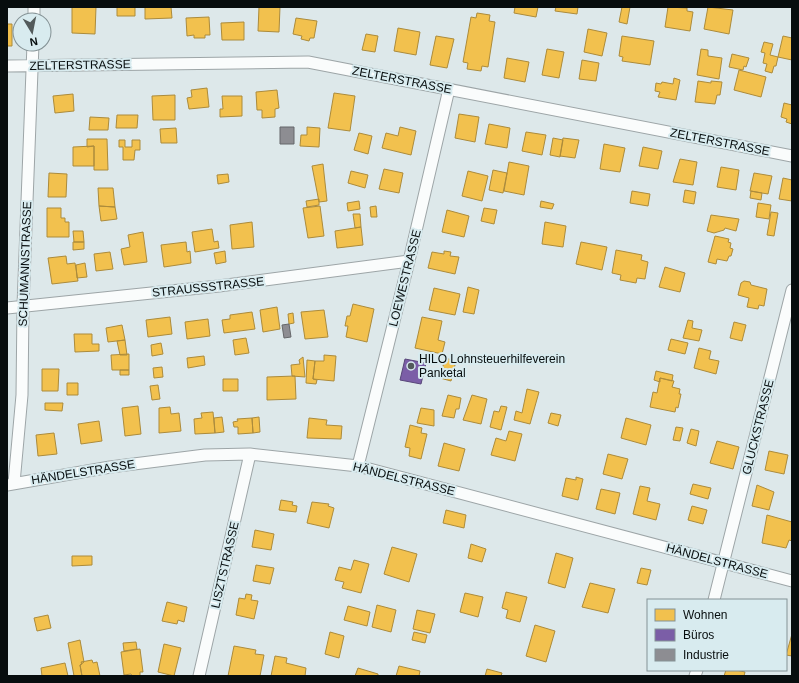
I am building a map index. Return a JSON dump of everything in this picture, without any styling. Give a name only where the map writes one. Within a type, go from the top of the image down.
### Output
[{"type":"street","name":"SCHUMANNSTRASSE","points":[[11,484],[22,394],[23,306],[33,52]]},
{"type":"street","name":"ZELTERSTRASSE","points":[[7,66],[308,62],[792,156]]},
{"type":"street","name":"LOEWESTRASSE","points":[[358,466],[409,262],[449,89]]},
{"type":"street","name":"STRAUSSSTRASSE","points":[[7,308],[219,286],[409,262]]},
{"type":"street","name":"GLUCKSTRASSE","points":[[714,599],[792,290]]},
{"type":"street","name":"HÄNDELSTRASSE","points":[[11,484],[110,467],[205,456],[250,454],[358,466],[792,581]]},
{"type":"street","name":"LISZTSTRASSE","points":[[199,676],[250,454]]},
{"type":"building: Wohnen","points":[[72,7],[96,7],[95,34],[72,33]]},
{"type":"building: Wohnen","points":[[117,7],[135,7],[135,16],[117,16]]},
{"type":"building: Wohnen","points":[[145,7],[171,7],[172,18],[145,19]]},
{"type":"building: Wohnen","points":[[259,7],[280,7],[279,32],[258,31]]},
{"type":"building: Wohnen","points":[[515,7],[538,7],[536,17],[514,13]]},
{"type":"building: Wohnen","points":[[556,7],[578,7],[577,14],[555,11]]},
{"type":"building: Wohnen","points":[[622,7],[630,7],[627,24],[619,22]]},
{"type":"building: Wohnen","points":[[668,7],[687,8],[687,11],[693,12],[690,31],[665,27]]},
{"type":"building: Wohnen","points":[[708,7],[733,10],[729,34],[704,29]]},
{"type":"building: Wohnen","points":[[477,13],[490,15],[489,21],[495,22],[488,67],[482,66],[481,71],[467,69],[468,63],[463,62],[471,17],[476,18]]},
{"type":"building: Wohnen","points":[[209,17],[210,35],[205,35],[205,38],[194,38],[194,35],[187,36],[186,18]]},
{"type":"building: Wohnen","points":[[296,18],[317,21],[314,38],[310,38],[309,41],[301,39],[302,36],[293,34]]},
{"type":"building: Wohnen","points":[[244,22],[244,40],[222,40],[221,23]]},
{"type":"building: Wohnen","points":[[7,24],[12,24],[12,46],[7,46]]},
{"type":"building: Wohnen","points":[[398,28],[420,32],[416,55],[394,51]]},
{"type":"building: Wohnen","points":[[588,29],[607,33],[602,56],[584,52]]},
{"type":"building: Wohnen","points":[[366,34],[378,36],[375,52],[362,50]]},
{"type":"building: Wohnen","points":[[436,36],[454,39],[447,68],[430,65]]},
{"type":"building: Wohnen","points":[[622,36],[654,41],[650,65],[622,61],[623,57],[619,56]]},
{"type":"building: Wohnen","points":[[783,36],[792,38],[792,60],[778,57]]},
{"type":"building: Wohnen","points":[[764,42],[773,44],[770,55],[778,57],[776,66],[774,66],[772,73],[765,71],[767,64],[763,63],[765,53],[761,52]]},
{"type":"building: Wohnen","points":[[547,49],[564,52],[559,78],[542,75]]},
{"type":"building: Wohnen","points":[[701,49],[708,50],[708,56],[722,58],[719,79],[697,75]]},
{"type":"building: Wohnen","points":[[732,54],[749,58],[746,67],[744,66],[743,70],[729,67]]},
{"type":"building: Wohnen","points":[[507,58],[529,62],[525,82],[504,78]]},
{"type":"building: Wohnen","points":[[582,60],[599,63],[596,81],[579,79]]},
{"type":"building: Wohnen","points":[[739,70],[766,77],[761,97],[734,90]]},
{"type":"building: Wohnen","points":[[674,78],[680,80],[676,100],[658,97],[660,92],[655,91],[656,83],[661,84],[662,82],[673,84]]},
{"type":"building: Wohnen","points":[[698,81],[711,83],[711,81],[722,82],[720,95],[717,95],[715,104],[695,102]]},
{"type":"building: Wohnen","points":[[207,88],[209,107],[189,109],[187,98],[192,97],[191,90]]},
{"type":"building: Wohnen","points":[[277,90],[279,108],[275,109],[275,117],[262,118],[262,110],[257,110],[256,92]]},
{"type":"building: Wohnen","points":[[334,93],[355,96],[350,131],[328,128]]},
{"type":"building: Wohnen","points":[[73,94],[74,111],[55,113],[53,96]]},
{"type":"building: Wohnen","points":[[175,95],[175,120],[153,120],[152,96]]},
{"type":"building: Wohnen","points":[[222,96],[242,96],[242,116],[220,117],[220,109],[223,109]]},
{"type":"building: Wohnen","points":[[784,103],[792,105],[792,124],[786,122],[787,119],[781,117]]},
{"type":"building: Wohnen","points":[[459,114],[479,117],[475,142],[455,138]]},
{"type":"building: Wohnen","points":[[117,115],[138,115],[137,128],[116,128]]},
{"type":"building: Wohnen","points":[[90,117],[109,118],[108,130],[89,130]]},
{"type":"building: Wohnen","points":[[489,124],[510,128],[507,148],[485,144]]},
{"type":"building: Wohnen","points":[[307,127],[320,128],[319,147],[300,146],[301,135],[307,135]]},
{"type":"building: Wohnen","points":[[400,127],[416,131],[411,155],[382,148],[386,133],[398,136]]},
{"type":"building: Wohnen","points":[[176,128],[177,143],[161,143],[160,129]]},
{"type":"building: Wohnen","points":[[526,132],[546,135],[542,155],[522,151]]},
{"type":"building: Wohnen","points":[[359,133],[372,136],[368,154],[354,150]]},
{"type":"building: Wohnen","points":[[553,138],[563,140],[560,157],[550,155]]},
{"type":"building: Wohnen","points":[[563,138],[579,140],[575,158],[560,156]]},
{"type":"building: Wohnen","points":[[87,139],[107,139],[108,170],[94,170],[94,146],[87,147]]},
{"type":"building: Wohnen","points":[[119,140],[125,140],[125,147],[132,147],[132,140],[140,140],[140,150],[135,150],[134,160],[123,160],[123,147],[119,147]]},
{"type":"building: Wohnen","points":[[604,144],[625,148],[620,172],[600,169]]},
{"type":"building: Wohnen","points":[[94,146],[94,166],[73,166],[73,147]]},
{"type":"building: Wohnen","points":[[643,147],[662,151],[658,169],[639,166]]},
{"type":"building: Wohnen","points":[[680,159],[697,162],[693,185],[673,182]]},
{"type":"building: Wohnen","points":[[509,162],[529,166],[524,195],[504,191]]},
{"type":"building: Wohnen","points":[[323,164],[327,201],[319,202],[312,166]]},
{"type":"building: Wohnen","points":[[721,167],[739,170],[736,190],[717,187]]},
{"type":"building: Wohnen","points":[[384,169],[403,173],[399,193],[379,189]]},
{"type":"building: Wohnen","points":[[493,170],[507,173],[503,193],[489,190]]},
{"type":"building: Wohnen","points":[[351,171],[368,175],[365,188],[348,183]]},
{"type":"building: Wohnen","points":[[468,171],[488,176],[482,201],[462,196]]},
{"type":"building: Wohnen","points":[[49,173],[67,174],[66,197],[48,197]]},
{"type":"building: Wohnen","points":[[754,173],[772,176],[768,194],[750,191]]},
{"type":"building: Wohnen","points":[[228,174],[229,182],[218,184],[217,175]]},
{"type":"building: Wohnen","points":[[783,178],[792,180],[792,201],[779,199]]},
{"type":"building: Wohnen","points":[[98,188],[113,188],[115,207],[99,206]]},
{"type":"building: Wohnen","points":[[685,190],[696,192],[694,204],[683,202]]},
{"type":"building: Wohnen","points":[[632,191],[650,194],[648,206],[630,203]]},
{"type":"building: Wohnen","points":[[751,191],[762,193],[761,200],[750,198]]},
{"type":"building: Wohnen","points":[[319,199],[319,205],[307,207],[306,201]]},
{"type":"building: Wohnen","points":[[359,201],[360,209],[348,211],[347,203]]},
{"type":"building: Wohnen","points":[[541,201],[554,204],[552,209],[540,207]]},
{"type":"building: Wohnen","points":[[758,203],[771,205],[769,219],[756,217]]},
{"type":"building: Wohnen","points":[[99,206],[115,207],[117,219],[101,221]]},
{"type":"building: Wohnen","points":[[320,206],[324,236],[308,238],[303,208]]},
{"type":"building: Wohnen","points":[[376,206],[377,217],[371,217],[370,207]]},
{"type":"building: Wohnen","points":[[47,208],[61,208],[61,218],[65,218],[65,222],[69,222],[69,237],[47,237]]},
{"type":"building: Wohnen","points":[[484,208],[497,210],[494,224],[481,221]]},
{"type":"building: Wohnen","points":[[447,210],[469,216],[464,237],[442,232]]},
{"type":"building: Wohnen","points":[[771,212],[778,213],[774,236],[767,235]]},
{"type":"building: Wohnen","points":[[353,214],[360,214],[361,227],[355,228]]},
{"type":"building: Wohnen","points":[[711,215],[739,219],[736,231],[725,228],[724,230],[714,233],[707,231]]},
{"type":"building: Wohnen","points":[[252,222],[254,247],[232,249],[230,225]]},
{"type":"building: Wohnen","points":[[545,222],[566,226],[563,247],[542,244]]},
{"type":"building: Wohnen","points":[[361,227],[363,245],[337,248],[335,231]]},
{"type":"building: Wohnen","points":[[212,229],[214,242],[218,241],[219,248],[195,252],[192,232]]},
{"type":"building: Wohnen","points":[[73,231],[83,231],[84,242],[74,242]]},
{"type":"building: Wohnen","points":[[143,232],[147,262],[124,265],[121,249],[130,247],[128,235]]},
{"type":"building: Wohnen","points":[[715,236],[729,239],[728,242],[731,243],[730,248],[733,249],[731,256],[729,256],[727,261],[717,259],[716,264],[708,262]]},
{"type":"building: Wohnen","points":[[73,242],[84,242],[84,249],[73,250]]},
{"type":"building: Wohnen","points":[[186,242],[187,252],[190,251],[191,263],[164,267],[161,245]]},
{"type":"building: Wohnen","points":[[581,242],[607,247],[602,270],[576,264]]},
{"type":"building: Wohnen","points":[[616,250],[642,255],[641,260],[648,262],[645,279],[637,278],[636,283],[620,280],[621,275],[612,273]]},
{"type":"building: Wohnen","points":[[225,251],[226,262],[216,264],[214,253]]},
{"type":"building: Wohnen","points":[[444,251],[451,252],[450,256],[459,257],[455,274],[428,268],[432,252],[444,254]]},
{"type":"building: Wohnen","points":[[110,252],[113,269],[96,271],[94,254]]},
{"type":"building: Wohnen","points":[[66,256],[67,264],[75,263],[78,281],[52,284],[48,258]]},
{"type":"building: Wohnen","points":[[85,263],[87,277],[77,278],[76,265]]},
{"type":"building: Wohnen","points":[[665,267],[685,273],[680,292],[659,287]]},
{"type":"building: Wohnen","points":[[744,281],[750,282],[751,285],[767,289],[764,306],[759,305],[758,309],[747,307],[749,298],[738,295],[741,283]]},
{"type":"building: Wohnen","points":[[468,287],[479,290],[474,314],[463,312]]},
{"type":"building: Wohnen","points":[[434,288],[460,294],[455,315],[429,310]]},
{"type":"building: Wohnen","points":[[353,304],[374,309],[367,342],[346,337],[348,326],[345,326],[347,316],[350,316]]},
{"type":"building: Wohnen","points":[[277,307],[280,329],[263,332],[260,310]]},
{"type":"building: Wohnen","points":[[324,310],[328,337],[305,339],[301,312]]},
{"type":"building: Wohnen","points":[[252,312],[255,329],[224,333],[222,320],[230,319],[230,315]]},
{"type":"building: Wohnen","points":[[293,313],[294,323],[289,324],[288,314]]},
{"type":"building: Wohnen","points":[[170,317],[172,334],[148,337],[146,320]]},
{"type":"building: Wohnen","points":[[422,317],[442,321],[438,340],[445,342],[442,354],[415,348]]},
{"type":"building: Wohnen","points":[[208,319],[210,336],[187,339],[185,322]]},
{"type":"building: Wohnen","points":[[688,320],[693,321],[692,328],[702,330],[699,341],[683,338]]},
{"type":"building: Wohnen","points":[[734,322],[746,325],[742,341],[730,338]]},
{"type":"building: Wohnen","points":[[122,325],[125,340],[108,342],[106,328]]},
{"type":"building: Wohnen","points":[[74,334],[92,334],[92,344],[99,344],[99,351],[75,352]]},
{"type":"building: Wohnen","points":[[246,338],[249,353],[235,355],[233,340]]},
{"type":"building: Wohnen","points":[[671,339],[688,343],[685,354],[668,350]]},
{"type":"building: Wohnen","points":[[125,340],[127,355],[120,355],[117,341]]},
{"type":"building: Wohnen","points":[[161,343],[163,354],[152,356],[151,345]]},
{"type":"building: Wohnen","points":[[699,348],[711,351],[709,359],[719,361],[716,374],[694,368]]},
{"type":"building: Wohnen","points":[[129,354],[129,370],[112,370],[111,355]]},
{"type":"building: Wohnen","points":[[324,355],[336,356],[334,381],[313,379],[315,361],[324,361]]},
{"type":"building: Wohnen","points":[[204,356],[205,365],[188,368],[187,358]]},
{"type":"building: Wohnen","points":[[303,357],[305,377],[292,376],[291,365],[300,364],[299,360]]},
{"type":"building: Wohnen","points":[[445,358],[456,361],[451,381],[440,378]]},
{"type":"building: Wohnen","points":[[307,360],[315,361],[313,379],[317,380],[316,384],[306,383]]},
{"type":"building: Wohnen","points":[[162,367],[163,377],[154,378],[153,368]]},
{"type":"building: Wohnen","points":[[42,369],[59,369],[58,391],[42,391]]},
{"type":"building: Wohnen","points":[[120,370],[129,370],[129,375],[120,375]]},
{"type":"building: Wohnen","points":[[656,371],[673,375],[672,381],[660,378],[660,382],[654,380]]},
{"type":"building: Wohnen","points":[[295,376],[296,399],[267,400],[267,377]]},
{"type":"building: Wohnen","points":[[660,378],[674,381],[672,387],[680,389],[679,394],[681,394],[678,408],[676,407],[675,412],[650,407],[653,392],[657,393]]},
{"type":"building: Wohnen","points":[[223,379],[238,379],[238,391],[223,391]]},
{"type":"building: Wohnen","points":[[67,383],[78,383],[78,395],[67,395]]},
{"type":"building: Wohnen","points":[[158,385],[160,399],[152,400],[150,386]]},
{"type":"building: Wohnen","points":[[527,389],[539,392],[530,424],[514,420],[516,411],[522,413]]},
{"type":"building: Wohnen","points":[[448,395],[461,398],[459,409],[456,409],[454,418],[442,416]]},
{"type":"building: Wohnen","points":[[472,395],[487,399],[481,424],[463,420]]},
{"type":"building: Wohnen","points":[[45,403],[63,403],[62,411],[45,410]]},
{"type":"building: Wohnen","points":[[138,406],[141,434],[125,436],[122,408]]},
{"type":"building: Wohnen","points":[[501,406],[507,407],[501,430],[490,427],[494,411],[499,412]]},
{"type":"building: Wohnen","points":[[170,407],[171,414],[179,413],[181,431],[159,433],[159,408]]},
{"type":"building: Wohnen","points":[[421,408],[434,410],[434,426],[417,423]]},
{"type":"building: Wohnen","points":[[213,412],[215,433],[195,434],[194,419],[202,418],[201,413]]},
{"type":"building: Wohnen","points":[[551,413],[561,415],[558,426],[548,423]]},
{"type":"building: Wohnen","points":[[222,417],[224,432],[215,433],[214,418]]},
{"type":"building: Wohnen","points":[[259,417],[260,432],[253,433],[252,418]]},
{"type":"building: Wohnen","points":[[252,418],[253,433],[238,434],[238,427],[234,427],[233,422],[238,421],[237,419]]},
{"type":"building: Wohnen","points":[[309,418],[327,420],[326,425],[342,426],[341,439],[307,438]]},
{"type":"building: Wohnen","points":[[626,418],[651,425],[646,445],[621,438]]},
{"type":"building: Wohnen","points":[[99,421],[102,441],[81,444],[78,424]]},
{"type":"building: Wohnen","points":[[410,425],[422,428],[421,433],[427,434],[421,459],[409,456],[410,448],[405,447]]},
{"type":"building: Wohnen","points":[[676,427],[683,428],[680,441],[673,440]]},
{"type":"building: Wohnen","points":[[691,429],[699,431],[696,446],[687,443]]},
{"type":"building: Wohnen","points":[[509,431],[522,434],[515,461],[491,455],[496,438],[506,441]]},
{"type":"building: Wohnen","points":[[54,433],[57,454],[38,456],[36,435]]},
{"type":"building: Wohnen","points":[[717,441],[739,447],[733,469],[710,463]]},
{"type":"building: Wohnen","points":[[444,443],[465,449],[459,471],[438,466]]},
{"type":"building: Wohnen","points":[[769,451],[788,455],[784,474],[765,470]]},
{"type":"building: Wohnen","points":[[608,454],[628,459],[622,479],[603,474]]},
{"type":"building: Wohnen","points":[[576,477],[583,479],[578,500],[562,496],[566,478],[576,480]]},
{"type":"building: Wohnen","points":[[693,484],[711,488],[708,499],[690,494]]},
{"type":"building: Wohnen","points":[[757,485],[774,492],[769,510],[752,506]]},
{"type":"building: Wohnen","points":[[640,486],[650,488],[647,501],[660,504],[656,520],[633,514]]},
{"type":"building: Wohnen","points":[[601,489],[620,493],[615,514],[596,509]]},
{"type":"building: Wohnen","points":[[281,500],[293,502],[292,505],[297,506],[296,512],[279,510]]},
{"type":"building: Wohnen","points":[[312,502],[329,504],[328,506],[334,508],[329,528],[307,523]]},
{"type":"building: Wohnen","points":[[692,506],[707,510],[703,524],[688,520]]},
{"type":"building: Wohnen","points":[[446,510],[466,515],[464,528],[443,523]]},
{"type":"building: Wohnen","points":[[767,515],[792,522],[792,541],[789,540],[786,548],[762,543]]},
{"type":"building: Wohnen","points":[[255,530],[274,534],[271,550],[252,547]]},
{"type":"building: Wohnen","points":[[471,544],[486,549],[482,562],[468,558]]},
{"type":"building: Wohnen","points":[[392,547],[417,554],[409,582],[384,574]]},
{"type":"building: Wohnen","points":[[556,553],[573,558],[565,588],[548,583]]},
{"type":"building: Wohnen","points":[[72,556],[92,556],[92,565],[72,566]]},
{"type":"building: Wohnen","points":[[354,560],[369,564],[361,593],[342,588],[344,582],[335,580],[339,567],[351,570]]},
{"type":"building: Wohnen","points":[[256,565],[274,568],[270,584],[253,581]]},
{"type":"building: Wohnen","points":[[641,568],[651,570],[647,585],[637,583]]},
{"type":"building: Wohnen","points":[[590,583],[615,589],[608,613],[582,607]]},
{"type":"building: Wohnen","points":[[506,592],[527,597],[520,622],[506,618],[508,610],[502,608]]},
{"type":"building: Wohnen","points":[[465,593],[483,597],[478,617],[460,612]]},
{"type":"building: Wohnen","points":[[246,594],[252,595],[251,600],[258,601],[254,619],[236,615],[239,598],[245,599]]},
{"type":"building: Wohnen","points":[[167,602],[187,607],[184,622],[178,620],[177,624],[162,621]]},
{"type":"building: Wohnen","points":[[377,605],[396,610],[391,632],[372,627]]},
{"type":"building: Wohnen","points":[[348,606],[370,612],[367,626],[344,620]]},
{"type":"building: Wohnen","points":[[417,610],[435,614],[430,633],[413,629]]},
{"type":"building: Wohnen","points":[[48,615],[51,628],[37,631],[34,618]]},
{"type":"building: Wohnen","points":[[535,625],[555,631],[546,662],[526,656]]},
{"type":"building: Wohnen","points":[[330,632],[344,636],[339,658],[325,654]]},
{"type":"building: Wohnen","points":[[414,632],[427,635],[425,643],[412,640]]},
{"type":"building: Wohnen","points":[[792,634],[792,656],[787,655]]},
{"type":"building: Wohnen","points":[[80,640],[84,662],[80,665],[82,676],[74,676],[68,643]]},
{"type":"building: Wohnen","points":[[136,642],[137,649],[124,651],[123,643]]},
{"type":"building: Wohnen","points":[[164,644],[181,648],[174,676],[158,672]]},
{"type":"building: Wohnen","points":[[234,646],[256,650],[255,654],[264,655],[260,676],[228,676]]},
{"type":"building: Wohnen","points":[[140,649],[143,672],[140,672],[140,676],[132,676],[131,674],[124,675],[121,652]]},
{"type":"building: Wohnen","points":[[275,656],[287,658],[286,663],[306,668],[305,676],[271,676]]},
{"type":"building: Wohnen","points":[[92,660],[93,663],[97,662],[100,676],[82,676],[80,665],[82,664],[81,662]]},
{"type":"building: Wohnen","points":[[65,663],[68,676],[42,676],[41,668]]},
{"type":"building: Wohnen","points":[[399,666],[420,671],[419,676],[396,676]]},
{"type":"building: Wohnen","points":[[358,668],[378,674],[378,676],[355,676]]},
{"type":"building: Wohnen","points":[[487,669],[502,673],[501,676],[485,676]]},
{"type":"building: Wohnen","points":[[726,671],[745,672],[744,676],[724,676]]},
{"type":"building: Büros","points":[[405,359],[426,363],[421,384],[400,380]]},
{"type":"building: Industrie","points":[[280,127],[294,127],[294,144],[280,144]]},
{"type":"building: Industrie","points":[[289,324],[291,337],[284,338],[282,325]]},
{"type":"place","name":"HILO Lohnsteuerhilfeverein Panketal","points":[[411,366]]}]
